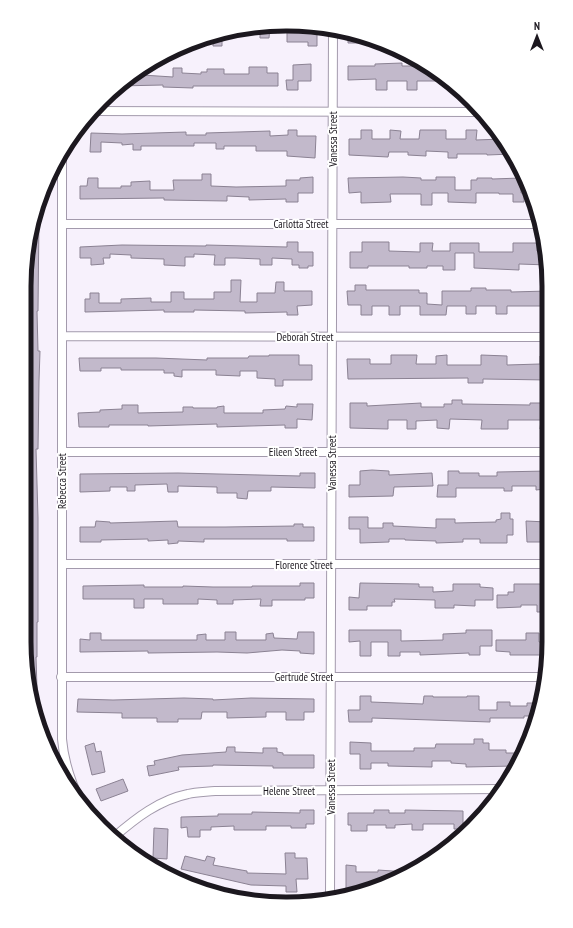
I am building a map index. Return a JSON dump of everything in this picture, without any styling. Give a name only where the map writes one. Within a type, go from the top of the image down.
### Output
[{"type":"street","name":"Vanessa Street","points":[[330,893],[332,677],[333,35]]},
{"type":"street","points":[[101,111],[473,112]]},
{"type":"street","name":"Rebecca Street","points":[[62,164],[61,677],[63,754],[68,774]]},
{"type":"street","name":"Carlotta Street","points":[[62,224],[534,224]]},
{"type":"street","name":"Deborah Street","points":[[62,336],[542,337]]},
{"type":"street","name":"Eileen Street","points":[[62,452],[542,452]]},
{"type":"street","name":"Florence Street","points":[[62,564],[542,564]]},
{"type":"street","name":"Gertrude Street","points":[[61,677],[540,677]]},
{"type":"street","name":"Helene Street","points":[[118,834],[132,821],[149,810],[166,801],[187,794],[215,791],[494,790]]},
{"type":"building","points":[[286,31],[317,33],[317,46],[308,46],[308,42],[287,42],[287,32],[271,32]]},
{"type":"building","points":[[269,32],[269,38],[260,38],[260,34],[250,34]]},
{"type":"building","points":[[348,39],[363,43],[348,43]]},
{"type":"building","points":[[222,40],[222,46],[213,46],[213,42]]},
{"type":"building","points":[[402,63],[402,66],[416,66],[438,81],[417,81],[417,90],[407,90],[407,81],[387,81],[387,90],[376,90],[376,79],[348,80],[348,66],[375,66],[375,64]]},
{"type":"building","points":[[311,64],[311,81],[298,81],[298,90],[287,90],[286,80],[293,80],[293,65]]},
{"type":"building","points":[[249,67],[267,67],[267,73],[278,73],[278,86],[193,86],[193,88],[163,87],[163,85],[129,86],[143,75],[173,77],[173,68],[182,68],[182,73],[201,74],[201,72],[207,72],[207,69],[224,69],[224,74],[249,74]]},
{"type":"building","points":[[288,130],[297,130],[297,136],[316,136],[315,158],[287,156],[287,151],[256,151],[256,146],[224,146],[224,149],[216,149],[216,143],[194,143],[194,146],[141,146],[141,150],[133,150],[133,144],[122,145],[122,143],[101,142],[101,152],[90,152],[91,133],[122,134],[186,132],[186,135],[206,135],[206,133],[270,131],[270,136],[288,135]]},
{"type":"building","points":[[361,130],[372,130],[372,139],[390,139],[390,130],[401,131],[400,139],[419,139],[420,130],[446,130],[446,139],[466,139],[466,130],[477,130],[476,140],[495,139],[505,154],[457,154],[457,158],[448,158],[448,152],[426,151],[426,156],[408,155],[408,152],[389,152],[388,157],[349,155],[349,139],[361,139]]},
{"type":"building","points":[[202,174],[211,174],[211,186],[236,187],[286,186],[286,180],[300,180],[300,178],[313,177],[313,193],[298,193],[298,202],[286,202],[286,199],[249,200],[249,197],[227,196],[227,201],[164,200],[164,198],[80,199],[80,186],[87,186],[88,178],[98,178],[98,188],[121,188],[121,186],[131,186],[131,182],[150,181],[150,190],[174,190],[173,180],[202,180]]},
{"type":"building","points":[[403,177],[421,178],[421,180],[436,180],[436,177],[455,177],[455,190],[471,190],[471,180],[477,180],[477,178],[518,178],[521,184],[521,193],[524,193],[524,202],[513,202],[513,194],[476,193],[476,203],[448,202],[448,193],[432,193],[432,205],[421,205],[421,194],[390,194],[391,202],[361,203],[361,192],[349,193],[348,178]]},
{"type":"building","points":[[39,225],[37,311],[38,351],[40,351],[38,449],[36,449],[38,518],[37,689],[36,689],[33,675],[31,642],[31,286],[33,253]]},
{"type":"building","points":[[287,242],[298,242],[298,252],[313,252],[313,266],[308,266],[308,268],[299,268],[299,265],[292,265],[292,259],[272,258],[272,265],[260,265],[260,259],[225,258],[225,265],[214,265],[215,255],[194,254],[194,257],[185,257],[185,266],[164,265],[164,259],[131,258],[131,255],[110,254],[110,258],[103,258],[104,264],[91,265],[91,258],[80,258],[80,247],[122,245],[206,245],[287,247]]},
{"type":"building","points":[[362,242],[389,242],[389,251],[420,252],[420,243],[433,243],[432,251],[450,251],[450,243],[479,243],[479,252],[513,252],[513,243],[537,243],[537,251],[540,251],[541,265],[519,264],[519,270],[474,268],[474,253],[455,253],[455,270],[443,270],[443,266],[427,266],[427,268],[409,268],[409,266],[368,266],[368,268],[350,268],[350,252],[362,252]]},
{"type":"building","points":[[231,280],[241,280],[240,302],[257,302],[257,293],[275,293],[276,282],[284,282],[284,291],[312,291],[312,305],[297,306],[298,315],[287,315],[287,312],[245,313],[245,311],[194,310],[194,312],[164,312],[164,310],[85,312],[85,299],[90,299],[90,293],[99,293],[99,303],[121,303],[121,299],[151,298],[151,302],[171,302],[171,292],[184,292],[184,299],[214,299],[214,292],[231,292]]},
{"type":"building","points":[[355,285],[366,285],[366,290],[419,290],[419,293],[427,293],[427,304],[442,305],[442,291],[471,291],[471,288],[486,288],[486,290],[511,290],[511,292],[542,291],[542,306],[507,306],[507,314],[496,314],[496,306],[476,306],[476,314],[466,314],[466,306],[447,306],[446,315],[420,315],[420,306],[400,306],[400,315],[389,315],[389,306],[372,306],[372,315],[361,315],[361,305],[348,305],[347,291],[355,291]]},
{"type":"building","points":[[299,355],[299,365],[312,365],[312,380],[283,380],[283,386],[275,386],[275,379],[257,378],[257,371],[240,371],[240,376],[216,375],[216,370],[182,370],[182,377],[174,376],[174,373],[164,373],[164,370],[121,370],[121,368],[101,368],[101,371],[80,371],[79,358],[156,358],[207,360],[207,358],[248,358],[249,356]]},
{"type":"building","points":[[391,355],[417,355],[416,364],[436,364],[436,356],[447,355],[447,365],[481,365],[481,355],[507,356],[507,365],[540,364],[540,356],[542,356],[542,380],[483,379],[483,383],[468,383],[468,378],[348,379],[347,359],[370,359],[370,364],[391,364]]},
{"type":"building","points":[[452,400],[462,400],[462,404],[530,405],[530,403],[542,403],[542,429],[540,429],[541,420],[508,420],[508,429],[481,429],[482,420],[450,419],[449,429],[437,428],[437,420],[416,421],[416,429],[407,429],[407,420],[388,420],[388,429],[350,428],[350,403],[367,403],[367,406],[421,403],[421,407],[444,407],[444,404],[452,404]]},
{"type":"building","points":[[297,404],[313,404],[312,420],[297,419],[297,428],[285,428],[285,425],[217,427],[217,424],[148,426],[109,425],[109,427],[79,427],[78,413],[122,409],[122,405],[138,405],[138,413],[183,412],[183,407],[217,408],[224,406],[224,413],[263,413],[263,410],[285,409],[286,406],[297,407]]},
{"type":"building","points":[[360,471],[389,471],[389,475],[432,473],[433,486],[394,487],[393,496],[349,497],[349,485],[360,485]]},
{"type":"building","points":[[448,471],[459,471],[459,473],[479,473],[479,476],[497,476],[497,472],[542,471],[542,489],[536,490],[536,486],[512,486],[512,491],[504,491],[504,488],[456,488],[456,497],[437,497],[438,485],[448,485]]},
{"type":"building","points":[[178,473],[300,476],[300,473],[315,473],[315,488],[271,487],[271,491],[248,491],[247,499],[237,498],[237,493],[217,493],[217,487],[178,486],[178,492],[168,492],[167,484],[135,485],[135,491],[127,491],[127,487],[110,487],[110,491],[80,492],[80,474]]},
{"type":"building","points":[[501,513],[510,513],[510,519],[513,519],[513,535],[507,535],[507,543],[480,543],[480,539],[463,539],[463,542],[436,543],[436,541],[389,539],[389,542],[360,543],[360,529],[349,529],[349,517],[368,517],[368,528],[383,528],[383,523],[393,523],[393,526],[436,528],[436,519],[455,519],[455,523],[496,522],[496,520],[501,519]]},
{"type":"building","points":[[96,521],[110,523],[177,521],[178,527],[294,526],[294,524],[303,524],[303,527],[314,527],[314,541],[287,541],[287,539],[204,539],[204,542],[178,541],[178,543],[168,544],[168,540],[148,541],[148,539],[80,542],[80,527],[95,527]]},
{"type":"building","points":[[526,521],[542,522],[542,542],[527,542]]},
{"type":"building","points":[[300,583],[314,583],[314,598],[305,598],[305,600],[272,600],[272,606],[260,606],[261,599],[233,600],[233,604],[217,604],[217,600],[198,599],[198,604],[163,604],[163,599],[144,599],[144,608],[134,608],[134,599],[83,599],[83,586],[144,585],[144,587],[252,587],[300,586]]},
{"type":"building","points":[[360,583],[419,584],[419,587],[433,587],[433,592],[453,591],[453,584],[480,584],[480,587],[493,588],[493,600],[475,600],[475,606],[454,605],[454,608],[435,608],[435,600],[394,599],[395,602],[392,602],[392,606],[367,606],[367,610],[349,610],[349,597],[359,598]]},
{"type":"building","points":[[514,584],[542,584],[542,612],[537,612],[537,605],[497,608],[497,595],[508,595],[508,592],[514,592]]},
{"type":"building","points":[[349,630],[401,630],[401,641],[443,640],[443,634],[466,633],[466,630],[492,630],[492,646],[480,646],[480,655],[469,655],[469,653],[420,655],[420,652],[400,652],[400,656],[388,656],[388,642],[371,642],[371,656],[360,656],[360,641],[349,642]]},
{"type":"building","points":[[225,632],[236,632],[236,640],[266,640],[266,634],[273,633],[274,638],[297,639],[298,632],[314,632],[314,654],[300,653],[300,651],[282,650],[247,653],[148,653],[148,651],[80,652],[80,639],[90,640],[90,633],[101,633],[101,640],[197,640],[197,635],[206,634],[206,640],[225,640]]},
{"type":"building","points":[[526,633],[539,633],[539,642],[542,642],[541,655],[510,655],[510,652],[496,651],[496,640],[526,640]]},
{"type":"building","points":[[360,696],[371,696],[371,702],[423,704],[424,696],[479,696],[479,710],[497,710],[497,702],[510,702],[510,706],[527,706],[527,703],[534,703],[530,716],[524,716],[524,718],[490,718],[490,722],[372,718],[372,722],[349,722],[348,710],[360,710]]},
{"type":"building","points":[[184,698],[213,700],[251,698],[314,699],[314,712],[304,712],[304,720],[286,720],[286,712],[266,712],[266,717],[227,718],[227,712],[202,712],[201,719],[178,719],[178,722],[157,722],[157,718],[122,718],[122,713],[77,712],[78,699],[113,700]]},
{"type":"building","points":[[474,739],[483,739],[483,743],[489,743],[489,750],[506,750],[506,753],[517,753],[510,766],[466,767],[466,764],[451,763],[451,761],[432,761],[432,767],[388,766],[388,763],[371,763],[371,769],[360,769],[360,754],[350,754],[350,742],[371,743],[371,751],[414,751],[414,748],[435,748],[436,744],[474,744]]},
{"type":"building","points":[[94,743],[96,752],[101,751],[105,772],[92,775],[85,746]]},
{"type":"building","points":[[227,747],[235,747],[235,752],[263,753],[263,748],[277,748],[277,752],[283,753],[283,755],[314,755],[314,768],[273,768],[273,766],[213,765],[178,767],[179,770],[149,776],[147,766],[155,765],[154,761],[182,755],[226,752]]},
{"type":"building","points":[[123,779],[128,791],[101,801],[96,789]]},
{"type":"building","points":[[300,810],[314,810],[314,824],[306,824],[306,828],[291,828],[291,826],[266,826],[266,830],[234,830],[234,826],[211,827],[211,830],[200,830],[200,837],[188,837],[187,827],[181,828],[181,817],[218,816],[218,814],[252,814],[252,812],[300,813]]},
{"type":"building","points":[[374,810],[389,810],[389,813],[405,813],[405,810],[463,811],[463,826],[460,829],[454,829],[454,824],[423,824],[423,830],[412,830],[412,824],[395,825],[395,828],[386,828],[386,825],[367,825],[367,831],[351,831],[351,825],[348,825],[348,813],[374,813]]},
{"type":"building","points":[[154,828],[168,829],[167,859],[153,858]]},
{"type":"building","points":[[285,853],[295,853],[295,858],[307,858],[308,879],[296,879],[297,892],[286,892],[286,886],[251,885],[181,869],[185,856],[205,861],[207,856],[215,858],[213,865],[247,871],[247,873],[286,874]]},
{"type":"building","points":[[346,865],[356,866],[356,872],[378,872],[378,870],[399,871],[384,878],[346,890]]}]
